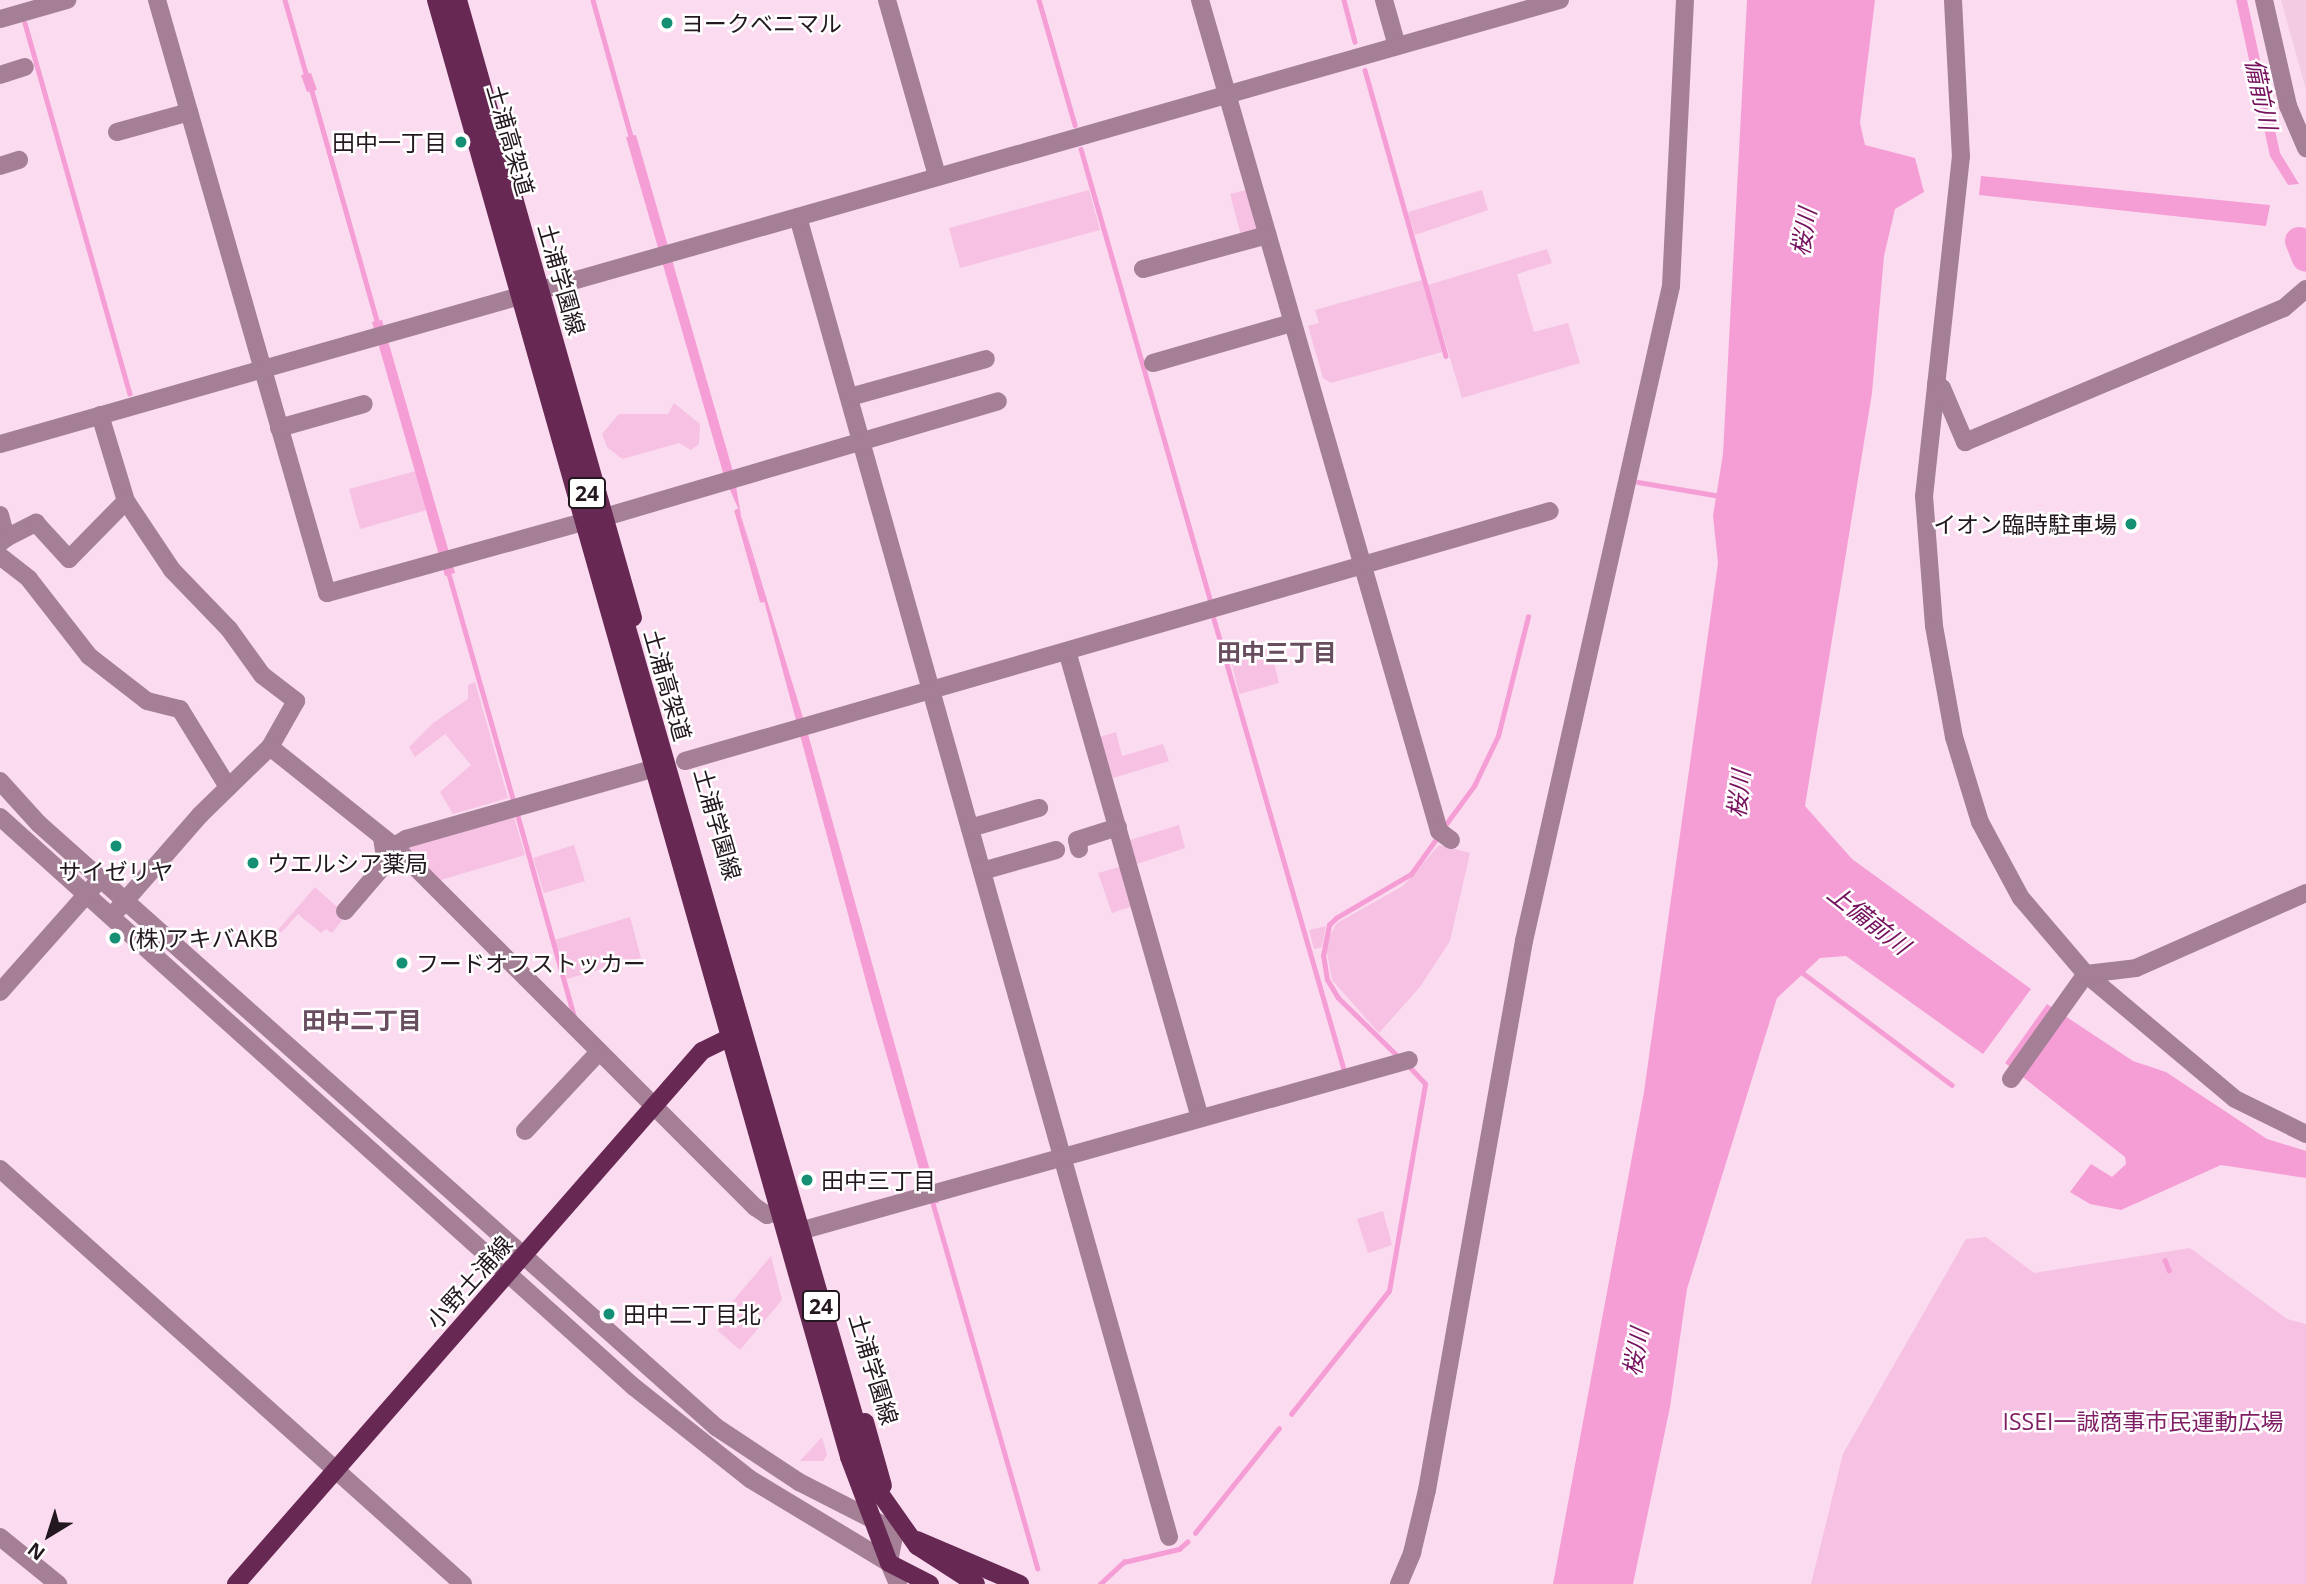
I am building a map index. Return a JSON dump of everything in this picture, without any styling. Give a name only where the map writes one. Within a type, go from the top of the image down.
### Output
[{"type":"main road","name":"土浦学園線","points":[[436,0],[781,1210],[871,1519],[889,1563]]},
{"type":"main road","name":"土浦高架道","points":[[446,0],[874,1485],[917,1546],[976,1584]]},
{"type":"main road","name":"土浦学園線","points":[[458,0],[895,1531]]},
{"type":"main road","name":"小野土浦線","points":[[236,1584],[702,1051],[732,1035],[751,1030]]},
{"type":"main road","points":[[895,1531],[1020,1584]]},
{"type":"main road","points":[[889,1563],[930,1584]]},
{"type":"street","points":[[0,19],[67,0]]},
{"type":"street","points":[[157,0],[327,593],[586,521]]},
{"type":"street","points":[[887,0],[937,176]]},
{"type":"street","points":[[1200,0],[1439,831],[1451,841]]},
{"type":"street","points":[[1384,0],[1397,46]]},
{"type":"street","points":[[1399,1584],[1412,1553],[1427,1490],[1524,941],[1671,286],[1685,0]]},
{"type":"street","points":[[1953,0],[1959,178],[1924,496],[1934,626],[1954,737],[1979,822],[2021,898],[2086,974],[2235,1099],[2306,1134]]},
{"type":"street","points":[[2264,0],[2288,106],[2306,148]]},
{"type":"street","points":[[0,444],[1553,1]]},
{"type":"street","points":[[0,75],[25,67]]},
{"type":"street","points":[[117,132],[188,112]]},
{"type":"street","points":[[0,166],[19,160]]},
{"type":"street","points":[[798,217],[864,444],[1169,1537]]},
{"type":"street","points":[[1143,269],[1267,235]]},
{"type":"street","points":[[1936,384],[1942,388],[1965,442],[2284,308],[2306,289]]},
{"type":"street","points":[[1153,363],[1292,323]]},
{"type":"street","points":[[850,397],[986,359]]},
{"type":"street","points":[[615,514],[864,444],[998,401]]},
{"type":"street","points":[[279,428],[364,404]]},
{"type":"street","points":[[100,415],[126,501],[172,570],[229,629],[262,675],[296,701],[270,747],[228,787],[111,917]]},
{"type":"street","points":[[2,545],[36,523],[69,559],[126,501]]},
{"type":"street","points":[[685,761],[1550,511]]},
{"type":"street","points":[[0,515],[2,545],[89,656],[147,701],[180,709],[228,787]]},
{"type":"street","points":[[1067,651],[1200,1117]]},
{"type":"street","points":[[270,747],[388,841],[755,1206],[767,1215],[781,1210]]},
{"type":"street","points":[[388,841],[645,771]]},
{"type":"street","points":[[0,781],[39,824],[716,1427],[769,1464],[895,1531],[889,1563],[898,1584]]},
{"type":"street","points":[[970,828],[1039,808]]},
{"type":"street","points":[[0,817],[507,1276],[703,1445],[760,1485],[889,1563]]},
{"type":"street","points":[[1079,849],[1077,840],[1118,827]]},
{"type":"street","points":[[345,911],[386,863],[388,841]]},
{"type":"street","points":[[982,871],[1056,850]]},
{"type":"street","points":[[0,992],[101,878]]},
{"type":"street","points":[[2011,1079],[2086,974],[2136,968],[2306,892]]},
{"type":"street","points":[[526,1131],[599,1052]]},
{"type":"street","points":[[807,1229],[1409,1060]]},
{"type":"street","points":[[0,1169],[463,1584]]},
{"type":"street","points":[[0,1536],[58,1584]]},
{"type":"shaded area","points":[[2281,0],[2306,0],[2306,90]]},
{"type":"green space","points":[[1250,189],[1261,229],[1241,235],[1230,194]]},
{"type":"green space","points":[[1089,190],[1100,230],[960,268],[949,228]]},
{"type":"green space","points":[[1482,190],[1488,210],[1415,235],[1408,212]]},
{"type":"green space","points":[[1547,249],[1552,263],[1517,274],[1534,332],[1568,323],[1580,363],[1462,398],[1428,285]]},
{"type":"green space","points":[[1422,280],[1442,352],[1331,383],[1323,378],[1308,326],[1319,323],[1315,310]]},
{"type":"green space","points":[[674,403],[700,424],[699,444],[691,450],[679,443],[622,459],[607,447],[602,434],[619,414],[668,414]]},
{"type":"green space","points":[[416,471],[427,510],[360,529],[349,489]]},
{"type":"green space","points":[[1270,646],[1279,683],[1239,694],[1230,656]]},
{"type":"green space","points":[[475,682],[508,798],[453,814],[440,792],[471,765],[445,734],[415,757],[409,747],[433,723],[468,699],[468,685]]},
{"type":"green space","points":[[1116,732],[1122,756],[1163,744],[1169,761],[1113,778],[1100,737]]},
{"type":"green space","points":[[514,817],[525,855],[437,881],[408,847]]},
{"type":"green space","points":[[1179,825],[1185,848],[1137,864],[1130,840]]},
{"type":"green space","points":[[574,845],[585,881],[544,893],[533,858]]},
{"type":"green space","points":[[1439,845],[1470,853],[1450,941],[1420,987],[1379,1033],[1332,980],[1326,947],[1337,923],[1403,886]]},
{"type":"green space","points":[[1123,866],[1133,906],[1112,913],[1098,873]]},
{"type":"green space","points":[[315,887],[346,915],[332,933],[326,929],[321,933],[298,914],[281,933],[278,930]]},
{"type":"green space","points":[[630,917],[641,958],[567,979],[555,940]]},
{"type":"green space","points":[[1326,926],[1322,947],[1314,949],[1309,930]]},
{"type":"green space","points":[[1383,1211],[1392,1245],[1368,1253],[1357,1219]]},
{"type":"green space","name":"ISSEI一誠商事市民運動広場","points":[[1986,1237],[2034,1273],[2190,1248],[2287,1319],[2306,1324],[2306,1584],[1811,1584],[1843,1454],[1966,1239]]},
{"type":"green space","points":[[771,1256],[782,1300],[740,1350],[718,1331],[733,1301]]},
{"type":"green space","points":[[822,1437],[827,1455],[823,1461],[800,1461]]},
{"type":"water","points":[[1747,0],[1875,0],[1860,123],[1865,145],[1915,158],[1924,192],[1895,209],[1884,256],[1872,393],[1805,806],[1852,859],[2031,989],[1983,1054],[1846,956],[1820,958],[1777,998],[1687,1289],[1670,1407],[1633,1584],[1553,1584],[1644,1092],[1718,563],[1713,516],[1723,454]]},
{"type":"water","points":[[2236,0],[2247,0],[2280,153],[2299,184],[2288,185],[2270,156]]},
{"type":"water","points":[[311,73],[317,90],[307,92],[301,75]]},
{"type":"water","points":[[636,135],[734,475],[741,515],[724,476],[626,137]]},
{"type":"water","points":[[1981,176],[2270,205],[2266,226],[1979,195]]},
{"type":"water","points":[[382,320],[455,573],[445,576],[372,322]]},
{"type":"water","points":[[741,515],[808,734],[939,1203],[929,1204],[871,1000]]},
{"type":"water","points":[[2047,1004],[2133,1061],[2166,1072],[2267,1139],[2306,1151],[2306,1178],[2221,1165],[2121,1210],[2090,1204],[2070,1192],[2091,1164],[2112,1177],[2126,1164],[2125,1157],[2005,1063]]},
{"type":"waterway","points":[[285,0],[306,73]]},
{"type":"waterway","points":[[593,0],[631,136]]},
{"type":"waterway","points":[[1039,0],[1075,125]]},
{"type":"waterway","points":[[1344,0],[1355,42]]},
{"type":"waterway","points":[[25,23],[130,393]]},
{"type":"waterway","points":[[1365,70],[1446,356]]},
{"type":"waterway","points":[[312,91],[377,321]]},
{"type":"waterway","points":[[1081,149],[1210,600]]},
{"type":"waterway","name":"備前川","points":[[2299,241],[2306,258]]},
{"type":"waterway","points":[[1638,482],[1720,496]]},
{"type":"waterway","points":[[737,511],[762,600]]},
{"type":"waterway","points":[[449,574],[513,799]]},
{"type":"waterway","points":[[1443,828],[1474,786],[1498,736],[1528,617]]},
{"type":"waterway","points":[[1214,619],[1344,1070]]},
{"type":"waterway","points":[[518,816],[574,1015]]},
{"type":"waterway","points":[[1396,1055],[1338,998],[1327,980],[1323,956],[1329,925],[1336,918],[1411,874],[1437,838]]},
{"type":"waterway","points":[[1799,970],[1952,1085]]},
{"type":"waterway","points":[[1291,1414],[1389,1291],[1425,1084],[1409,1067]]},
{"type":"waterway","points":[[933,1203],[1038,1568]]},
{"type":"waterway","points":[[2165,1260],[2169,1270]]},
{"type":"waterway","points":[[1195,1533],[1279,1428]]},
{"type":"waterway","points":[[1100,1584],[1124,1562],[1179,1549],[1187,1542]]},
{"type":"place","name":"ヨークベニマル","points":[[667,23]]},
{"type":"place","name":"田中一丁目","points":[[461,142]]},
{"type":"place","name":"イオン臨時駐車場","points":[[2131,524]]},
{"type":"place","name":"サイゼリヤ","points":[[116,846]]},
{"type":"place","name":"ウエルシア薬局","points":[[253,863]]},
{"type":"place","name":"(株)アキバAKB","points":[[115,938]]},
{"type":"place","name":"フードオフストッカー","points":[[402,963]]},
{"type":"place","name":"田中三丁目","points":[[807,1180]]},
{"type":"place","name":"田中二丁目北","points":[[609,1314]]},
{"type":"district","name":"田中三丁目","points":[[1277,652]]},
{"type":"district","name":"田中二丁目","points":[[362,1020]]},
{"type":"water label","name":"桜川","points":[[1803,232]]},
{"type":"water label","name":"桜川","points":[[1738,794]]},
{"type":"water label","name":"上備前川","points":[[1869,919]]},
{"type":"water label","name":"桜川","points":[[1635,1352]]}]
